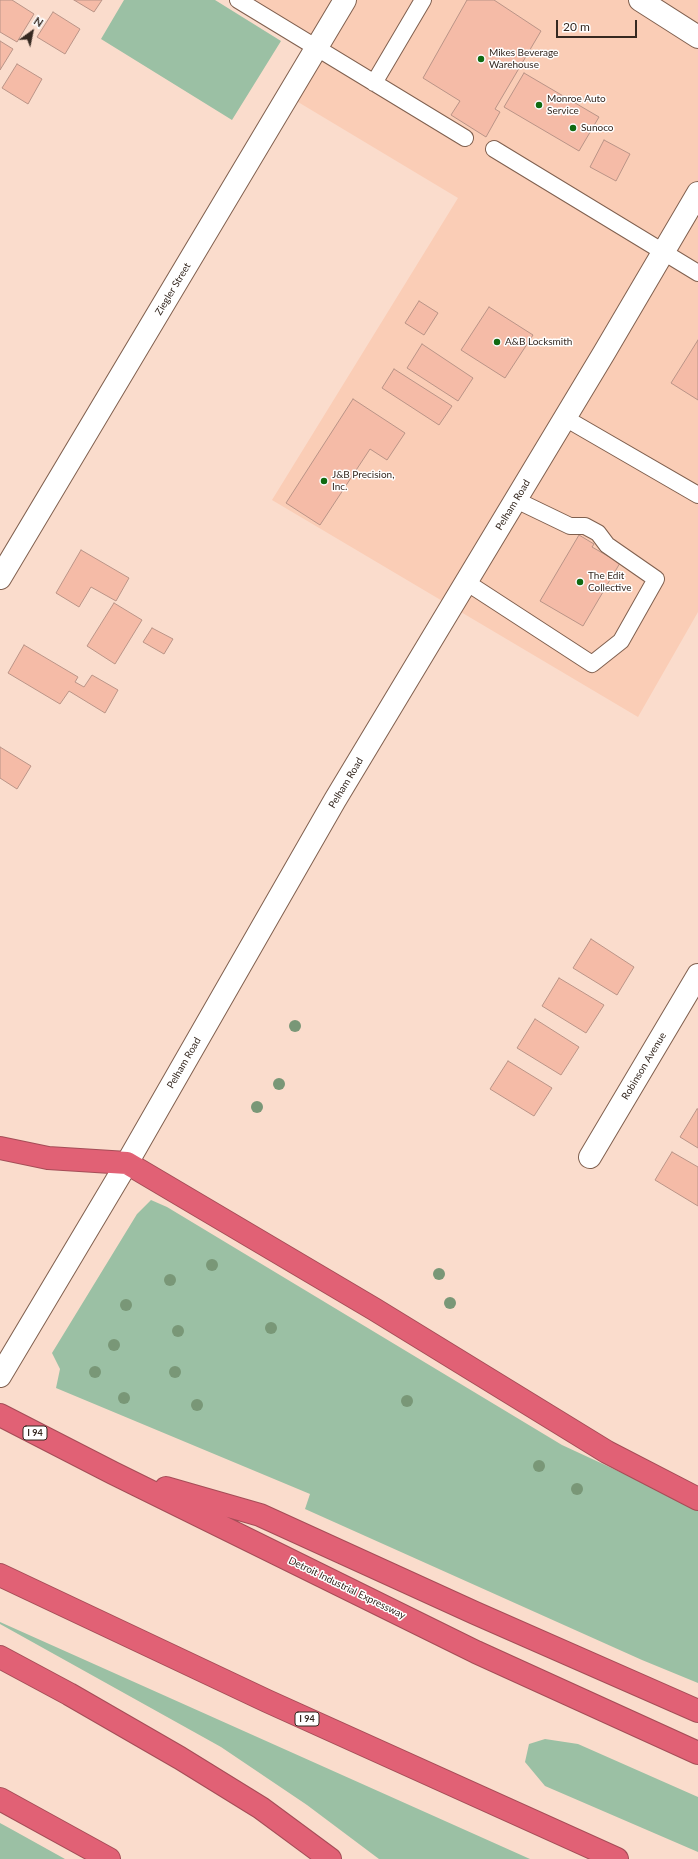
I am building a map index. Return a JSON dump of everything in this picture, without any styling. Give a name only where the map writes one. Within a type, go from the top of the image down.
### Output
[{"type":"highway","points":[[0,1148],[48,1158],[127,1163],[374,1309],[607,1452],[698,1499]]},
{"type":"highway","name":"Detroit Industrial Expressway","points":[[0,1415],[113,1473],[476,1652],[698,1753]]},
{"type":"highway","points":[[113,1473],[260,1515],[698,1711]]},
{"type":"highway","name":"I 94","points":[[0,1575],[267,1701],[617,1859]]},
{"type":"highway","points":[[0,1657],[69,1694],[180,1758],[261,1808],[330,1859]]},
{"type":"highway","points":[[0,1799],[109,1859]]},
{"type":"main road","name":"Ziegler Street","points":[[0,578],[345,0]]},
{"type":"main road","points":[[640,0],[698,37]]},
{"type":"main road","name":"Pelham Road","points":[[0,1376],[127,1163],[335,800],[516,500],[698,193]]},
{"type":"main road","name":"Robinson Avenue","points":[[590,1157],[698,975]]},
{"type":"lane","points":[[238,0],[465,138]]},
{"type":"lane","points":[[374,83],[423,0]]},
{"type":"lane","points":[[494,149],[698,273]]},
{"type":"lane","points":[[565,418],[698,495]]},
{"type":"lane","points":[[466,582],[592,664],[621,640],[656,579],[607,545],[598,533],[585,526],[570,526],[516,500]]},
{"type":"shaded area","points":[[238,0],[698,0],[698,612],[638,717],[272,500],[458,198],[288,96],[317,47]]},
{"type":"green space","points":[[124,0],[215,0],[281,41],[232,120],[101,39]]},
{"type":"green space","points":[[151,1200],[167,1207],[562,1445],[698,1508],[698,1683],[642,1660],[305,1509],[310,1494],[56,1388],[60,1369],[52,1353],[137,1214]]},
{"type":"green space","points":[[0,1622],[530,1859],[379,1859],[307,1805],[221,1747],[0,1624]]},
{"type":"green space","points":[[545,1739],[578,1744],[698,1797],[698,1852],[545,1786],[525,1762],[529,1744]]},
{"type":"green space","points":[[0,1823],[11,1829],[65,1859],[0,1859]]},
{"type":"building","points":[[0,0],[12,0],[34,14],[17,42],[0,32]]},
{"type":"building","points":[[74,0],[102,0],[94,12]]},
{"type":"building","points":[[467,0],[494,0],[541,31],[495,109],[500,112],[486,137],[451,115],[460,101],[423,78]]},
{"type":"building","points":[[53,12],[80,29],[65,54],[37,37]]},
{"type":"building","points":[[0,41],[13,49],[0,70]]},
{"type":"building","points":[[17,64],[42,79],[28,104],[2,88]]},
{"type":"building","points":[[524,73],[599,117],[579,151],[504,107]]},
{"type":"building","points":[[604,140],[630,154],[616,181],[590,167]]},
{"type":"building","points":[[419,301],[438,313],[424,335],[405,323]]},
{"type":"building","name":"A&B Locksmith","points":[[489,307],[533,335],[505,378],[461,350]]},
{"type":"building","points":[[698,340],[698,400],[671,383]]},
{"type":"building","points":[[422,344],[473,378],[458,401],[407,368]]},
{"type":"building","points":[[394,369],[452,406],[439,425],[382,388]]},
{"type":"building","name":"J&B Precision, Inc.","points":[[353,399],[405,433],[387,460],[370,449],[320,525],[286,503]]},
{"type":"building","name":"The Edit Collective","points":[[579,535],[594,544],[592,547],[620,563],[583,626],[540,601]]},
{"type":"building","points":[[81,550],[129,578],[116,601],[91,587],[79,607],[56,593]]},
{"type":"building","points":[[114,603],[142,620],[115,664],[87,646]]},
{"type":"building","points":[[152,628],[173,639],[164,654],[143,642]]},
{"type":"building","points":[[24,645],[78,677],[75,682],[84,687],[92,675],[118,690],[105,713],[69,691],[60,704],[8,673]]},
{"type":"building","points":[[0,747],[31,766],[17,789],[0,778]]},
{"type":"building","points":[[591,939],[634,967],[617,995],[573,968]]},
{"type":"building","points":[[559,978],[604,1005],[586,1033],[542,1006]]},
{"type":"building","points":[[535,1019],[579,1047],[561,1075],[517,1048]]},
{"type":"building","points":[[508,1061],[552,1088],[534,1116],[490,1089]]},
{"type":"building","points":[[698,1109],[698,1148],[680,1137]]},
{"type":"building","points":[[672,1152],[698,1167],[698,1206],[655,1180]]},
{"type":"place","name":"Mikes Beverage Warehouse","points":[[481,59]]},
{"type":"place","name":"Monroe Auto Service","points":[[539,105]]},
{"type":"place","name":"Sunoco","points":[[573,128]]},
{"type":"place","name":"A&B Locksmith","points":[[497,342]]},
{"type":"place","name":"J&B Precision, Inc.","points":[[324,481]]},
{"type":"place","name":"The Edit Collective","points":[[580,582]]}]
